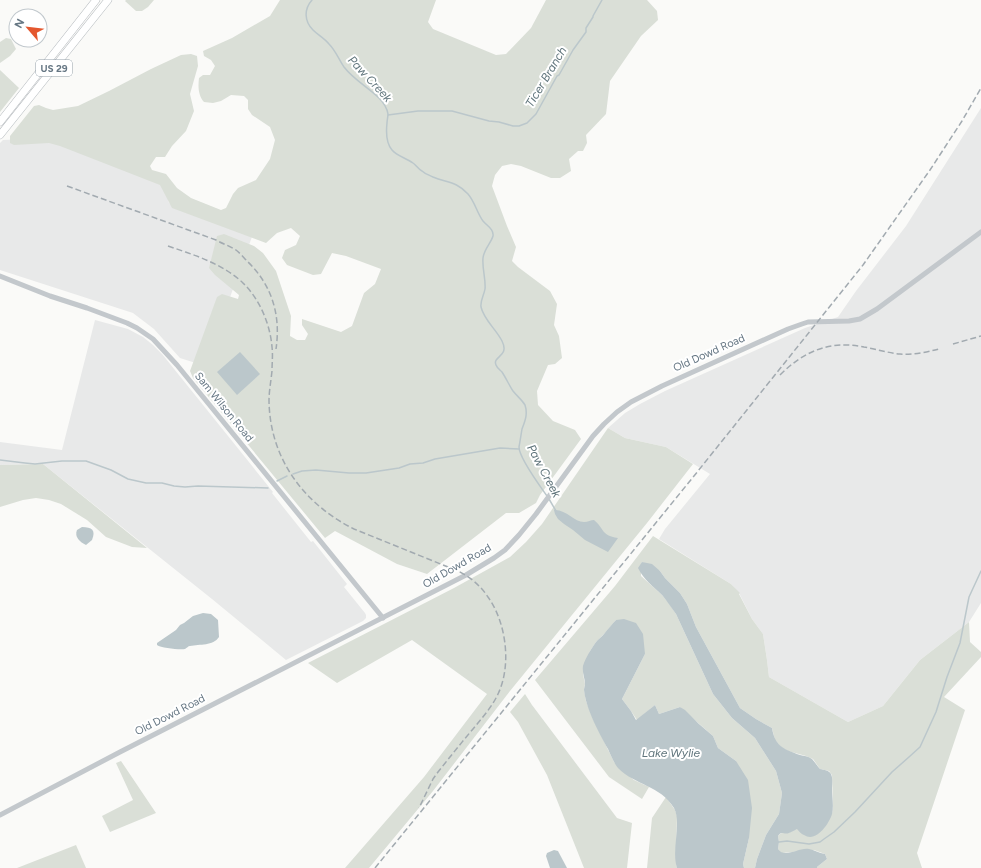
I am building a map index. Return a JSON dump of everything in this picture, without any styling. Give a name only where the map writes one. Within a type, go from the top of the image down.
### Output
[{"type":"main road","name":"US 29","points":[[0,122],[96,0]]},
{"type":"main road","name":"US 29","points":[[0,135],[108,0]]},
{"type":"street","name":"Old Dowd Road","points":[[0,815],[466,575],[494,558],[505,550],[519,535],[596,432],[617,412],[631,402],[662,386],[788,329],[808,322],[848,321],[860,319],[877,309],[981,232]]},
{"type":"street","name":"Sam Wilson Road","points":[[0,276],[50,296],[127,323],[149,335],[182,371],[383,618]]},
{"type":"shaded area","points":[[154,0],[142,11],[136,11],[125,1]]},
{"type":"shaded area","points":[[280,0],[436,0],[428,22],[433,29],[496,55],[506,54],[531,28],[546,0],[647,0],[657,11],[658,20],[641,36],[610,81],[606,114],[586,135],[587,143],[583,151],[578,151],[569,159],[571,171],[560,178],[551,178],[521,166],[511,164],[502,166],[495,175],[492,186],[516,247],[512,261],[550,291],[557,304],[554,325],[559,336],[562,358],[555,364],[548,365],[537,391],[538,405],[553,421],[575,430],[581,439],[540,495],[536,503],[519,513],[506,513],[427,574],[397,564],[335,531],[325,538],[193,378],[190,371],[217,297],[222,294],[238,299],[239,295],[209,268],[217,236],[224,234],[254,246],[263,253],[276,271],[291,316],[290,336],[297,340],[305,340],[308,334],[302,325],[302,319],[341,332],[352,326],[364,293],[375,284],[381,269],[346,256],[332,253],[321,274],[313,275],[287,265],[282,258],[285,250],[296,245],[300,236],[291,228],[277,233],[266,243],[172,208],[160,185],[60,146],[49,143],[14,145],[10,143],[10,136],[34,106],[39,105],[53,110],[78,106],[181,55],[191,54],[197,56],[198,66],[190,94],[194,111],[186,131],[172,146],[165,157],[156,157],[150,166],[152,170],[166,174],[177,188],[191,198],[221,210],[226,208],[233,194],[238,188],[256,180],[270,159],[275,140],[270,127],[252,115],[248,109],[248,100],[244,96],[231,95],[221,101],[213,103],[204,102],[199,90],[199,78],[203,75],[210,75],[215,66],[211,60],[204,56],[203,51],[232,38],[270,16]]},
{"type":"shaded area","points":[[8,38],[8,48],[16,49],[10,56],[0,63],[0,42]]},
{"type":"shaded area","points":[[0,70],[19,88],[0,112]]},
{"type":"shaded area","points":[[981,108],[981,603],[969,622],[920,660],[883,706],[848,722],[769,677],[763,634],[752,619],[739,593],[731,584],[659,539],[665,529],[710,474],[666,447],[625,438],[608,428],[625,413],[665,391],[805,328],[838,317],[906,226]]},
{"type":"shaded area","points":[[46,138],[164,182],[169,203],[253,234],[205,366],[180,358],[154,329],[133,313],[0,270],[0,143],[3,140]]},
{"type":"shaded area","points":[[95,320],[128,329],[143,337],[162,354],[273,492],[272,493],[311,542],[313,541],[347,584],[344,587],[366,615],[366,618],[363,621],[286,660],[43,464],[0,465],[0,442],[62,450]]},
{"type":"shaded area","points":[[608,428],[625,438],[666,447],[693,464],[647,523],[510,691],[433,791],[369,868],[345,868],[424,777],[487,694],[412,640],[337,683],[308,663],[454,588],[510,557],[542,524]]},
{"type":"shaded area","points":[[43,464],[147,548],[132,547],[106,537],[87,520],[61,504],[49,500],[36,498],[23,500],[0,507],[0,465]]},
{"type":"shaded area","points":[[653,536],[731,584],[740,593],[739,594],[752,619],[763,634],[769,677],[848,722],[883,706],[920,660],[969,622],[970,642],[981,652],[981,657],[944,697],[965,710],[917,853],[922,868],[817,868],[827,859],[825,854],[814,850],[782,853],[779,851],[778,836],[780,834],[788,833],[832,813],[832,775],[829,771],[820,769],[813,759],[788,751],[781,747],[775,740],[772,728],[740,708],[696,627],[687,604],[680,593],[660,571],[642,562],[641,576],[661,594],[676,614],[713,694],[732,718],[755,738],[776,771],[782,793],[779,814],[766,835],[755,868],[744,868],[743,864],[749,838],[736,761],[718,748],[713,736],[680,707],[659,714],[655,705],[637,720],[622,699],[645,654],[616,620],[590,651],[583,674],[586,701],[614,762],[634,780],[649,787],[642,799],[609,777],[535,680],[615,586]]},
{"type":"shaded area","points":[[525,694],[617,818],[632,823],[627,868],[584,868],[547,775],[518,722],[510,712]]},
{"type":"shaded area","points":[[121,761],[156,813],[110,832],[102,816],[133,800],[116,763]]},
{"type":"shaded area","points":[[666,797],[675,810],[677,816],[677,868],[647,868],[652,818]]},
{"type":"shaded area","points":[[76,845],[86,868],[17,868]]},
{"type":"water","points":[[240,352],[260,374],[237,395],[217,372]]},
{"type":"water","points":[[554,510],[562,511],[580,521],[585,522],[594,520],[605,533],[612,537],[618,538],[608,552],[585,540],[564,524],[558,519]]},
{"type":"water","points":[[82,527],[91,528],[94,534],[92,540],[86,545],[80,541],[76,535],[77,530]]},
{"type":"water","points":[[642,562],[652,564],[680,593],[687,604],[696,627],[740,708],[772,728],[775,739],[784,749],[810,758],[820,769],[828,771],[831,774],[833,811],[825,827],[817,835],[809,837],[803,835],[797,829],[789,833],[781,833],[778,836],[778,849],[781,852],[788,853],[809,849],[825,854],[827,859],[817,868],[755,868],[766,835],[779,814],[782,793],[776,771],[755,738],[732,718],[713,694],[676,614],[662,595],[640,572],[638,568]]},
{"type":"water","points":[[203,613],[211,614],[218,620],[219,637],[216,640],[206,644],[189,646],[185,649],[166,648],[157,645],[157,643],[176,630],[180,625],[193,616]]},
{"type":"water","name":"Lake Wylie","points":[[624,619],[636,623],[643,634],[645,654],[622,699],[636,720],[655,705],[659,714],[680,707],[713,736],[718,748],[736,761],[748,780],[752,808],[749,838],[743,864],[744,868],[677,868],[675,853],[677,821],[674,808],[668,800],[655,790],[632,779],[618,768],[597,728],[585,697],[583,666],[588,654],[597,641],[616,620]]},
{"type":"water","points":[[554,850],[558,851],[567,868],[550,868],[546,856],[547,853]]},
{"type":"waterway","name":"Paw Creek","points":[[312,0],[306,11],[310,26],[336,53],[348,72],[379,98],[386,107],[388,114],[387,137],[392,150],[396,154],[413,163],[426,174],[455,184],[464,190],[470,197],[483,221],[492,231],[493,236],[483,258],[485,285],[481,307],[504,346],[503,353],[495,362],[496,366],[502,372],[513,391],[526,408],[519,447],[522,458],[547,496]]},
{"type":"waterway","name":"Ticer Branch","points":[[388,115],[418,111],[452,111],[513,126],[519,126],[527,123],[536,114],[557,76],[586,32],[586,28],[602,0]]},
{"type":"waterway","points":[[293,474],[302,471],[316,470],[366,473],[500,448],[519,449]]},
{"type":"waterway","points":[[0,460],[35,464],[62,461],[86,461],[111,470],[128,479],[146,483],[162,483],[185,487],[268,488]]},
{"type":"waterway","points":[[277,481],[287,476]]},
{"type":"waterway","name":"Paw Creek","points":[[549,499],[556,511]]},
{"type":"waterway","points":[[778,842],[787,841],[809,844],[820,842],[834,832],[892,772],[920,747],[936,712],[960,643],[969,597],[981,571]]},
{"type":"railway","points":[[375,868],[694,476],[863,265],[930,170],[962,121],[981,88]]},
{"type":"railway","points":[[67,186],[216,240],[236,250],[256,270],[263,280],[273,301],[277,324],[276,349]]},
{"type":"railway","points":[[168,246],[207,260],[234,275],[248,288],[263,312],[269,329],[272,347],[272,371],[269,401],[271,422],[276,442],[283,460],[305,493],[336,519],[354,529],[462,573],[482,589],[494,607],[503,631],[506,657],[505,670],[498,694],[490,708],[433,779],[419,808]]},
{"type":"railway","points":[[953,344],[981,336]]},
{"type":"railway","points":[[780,375],[808,354],[829,346],[852,345],[900,354],[920,353],[939,349]]}]
